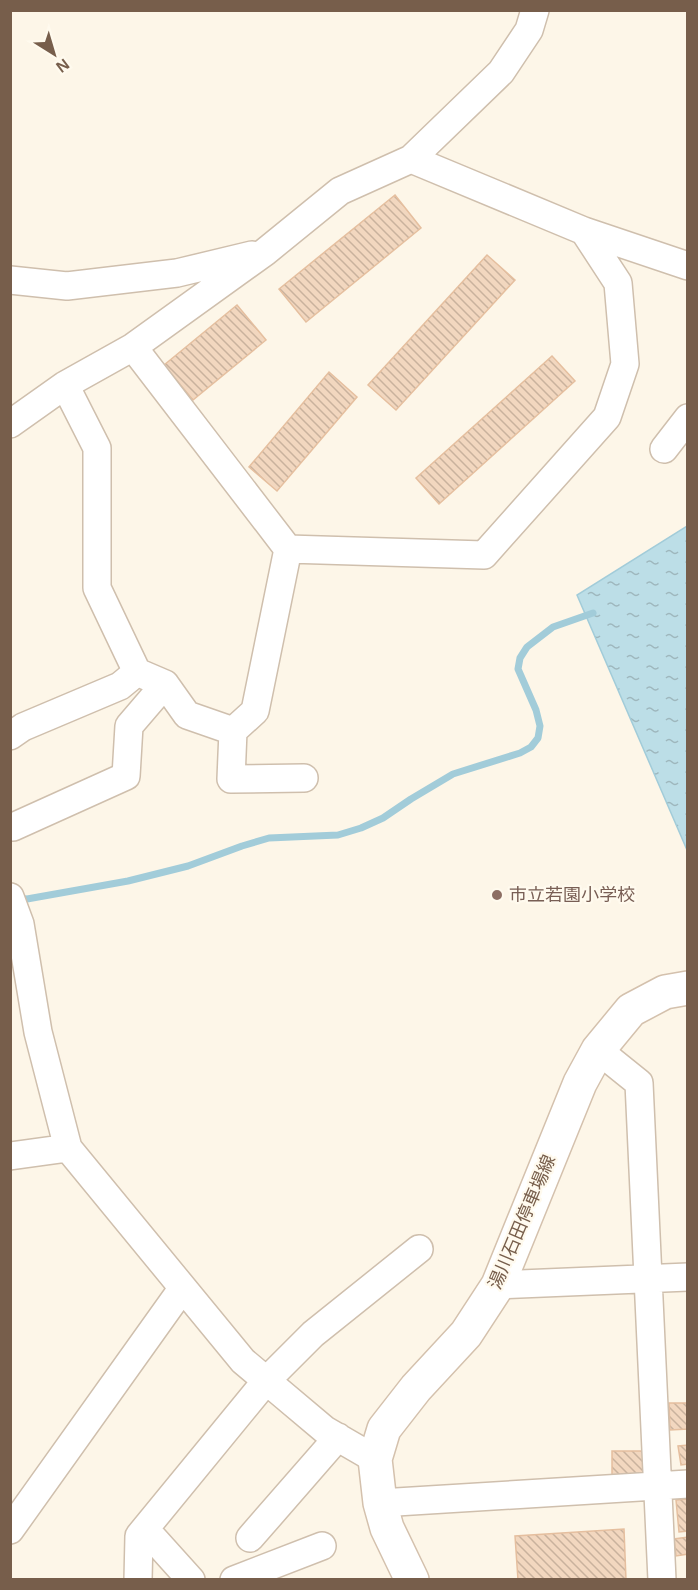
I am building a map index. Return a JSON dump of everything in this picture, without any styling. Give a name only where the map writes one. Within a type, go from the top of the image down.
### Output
[{"type":"main road","name":"湯川石田停車場線","points":[[412,1580],[387,1528],[380,1503],[375,1459],[384,1429],[416,1388],[466,1334],[498,1285],[580,1083],[598,1050],[631,1010],[665,992],[687,988]]},
{"type":"street","points":[[10,424],[65,385],[133,347],[265,252],[340,191],[411,159],[501,72],[529,30],[535,10]]},
{"type":"street","points":[[411,159],[584,231],[687,266]]},
{"type":"street","points":[[288,549],[484,555],[607,417],[625,364],[618,283],[584,231]]},
{"type":"street","points":[[10,280],[67,286],[177,273],[265,252]]},
{"type":"street","points":[[133,347],[288,549],[255,711],[233,731],[231,779],[304,778]]},
{"type":"street","points":[[65,385],[97,448],[97,588],[137,672],[165,684],[187,715],[233,731]]},
{"type":"street","points":[[664,448],[687,418]]},
{"type":"street","points":[[10,735],[23,727],[120,686],[137,672]]},
{"type":"street","points":[[13,827],[126,776],[129,726],[165,684]]},
{"type":"street","points":[[10,897],[20,924],[38,1032],[68,1148],[243,1361],[325,1430],[375,1459]]},
{"type":"street","points":[[598,1050],[639,1083],[662,1580]]},
{"type":"street","points":[[10,1156],[68,1148]]},
{"type":"street","points":[[138,1580],[139,1536],[267,1381],[313,1334],[419,1249]]},
{"type":"street","points":[[498,1285],[687,1277]]},
{"type":"street","points":[[10,1530],[182,1289]]},
{"type":"street","points":[[250,1538],[338,1437]]},
{"type":"street","points":[[380,1503],[687,1484]]},
{"type":"street","points":[[146,1528],[192,1580]]},
{"type":"street","points":[[234,1580],[322,1546]]},
{"type":"water","points":[[687,526],[687,850],[577,595]]},
{"type":"building","points":[[395,195],[421,228],[306,322],[279,289]]},
{"type":"building","points":[[487,255],[515,280],[396,410],[368,385]]},
{"type":"building","points":[[237,305],[266,340],[193,400],[164,365]]},
{"type":"building","points":[[552,356],[575,381],[439,504],[416,478]]},
{"type":"building","points":[[329,372],[357,397],[277,491],[249,467]]},
{"type":"building","points":[[669,1403],[688,1403],[688,1429],[670,1430]]},
{"type":"building","points":[[688,1445],[688,1464],[681,1465],[678,1446]]},
{"type":"building","points":[[612,1451],[647,1451],[647,1483],[612,1483]]},
{"type":"building","points":[[688,1499],[688,1531],[679,1532],[676,1500]]},
{"type":"building","points":[[624,1529],[626,1580],[518,1580],[515,1536]]},
{"type":"building","points":[[688,1537],[688,1554],[676,1556],[674,1539]]},
{"type":"waterway","points":[[17,898],[27,899],[128,881],[188,866],[269,838],[338,835],[383,818],[453,774],[520,753],[531,747],[538,738],[540,726],[536,710],[518,669],[520,658],[527,647],[553,627],[593,613]]},
{"type":"place","name":"市立若園小学校","points":[[497,895]]}]
